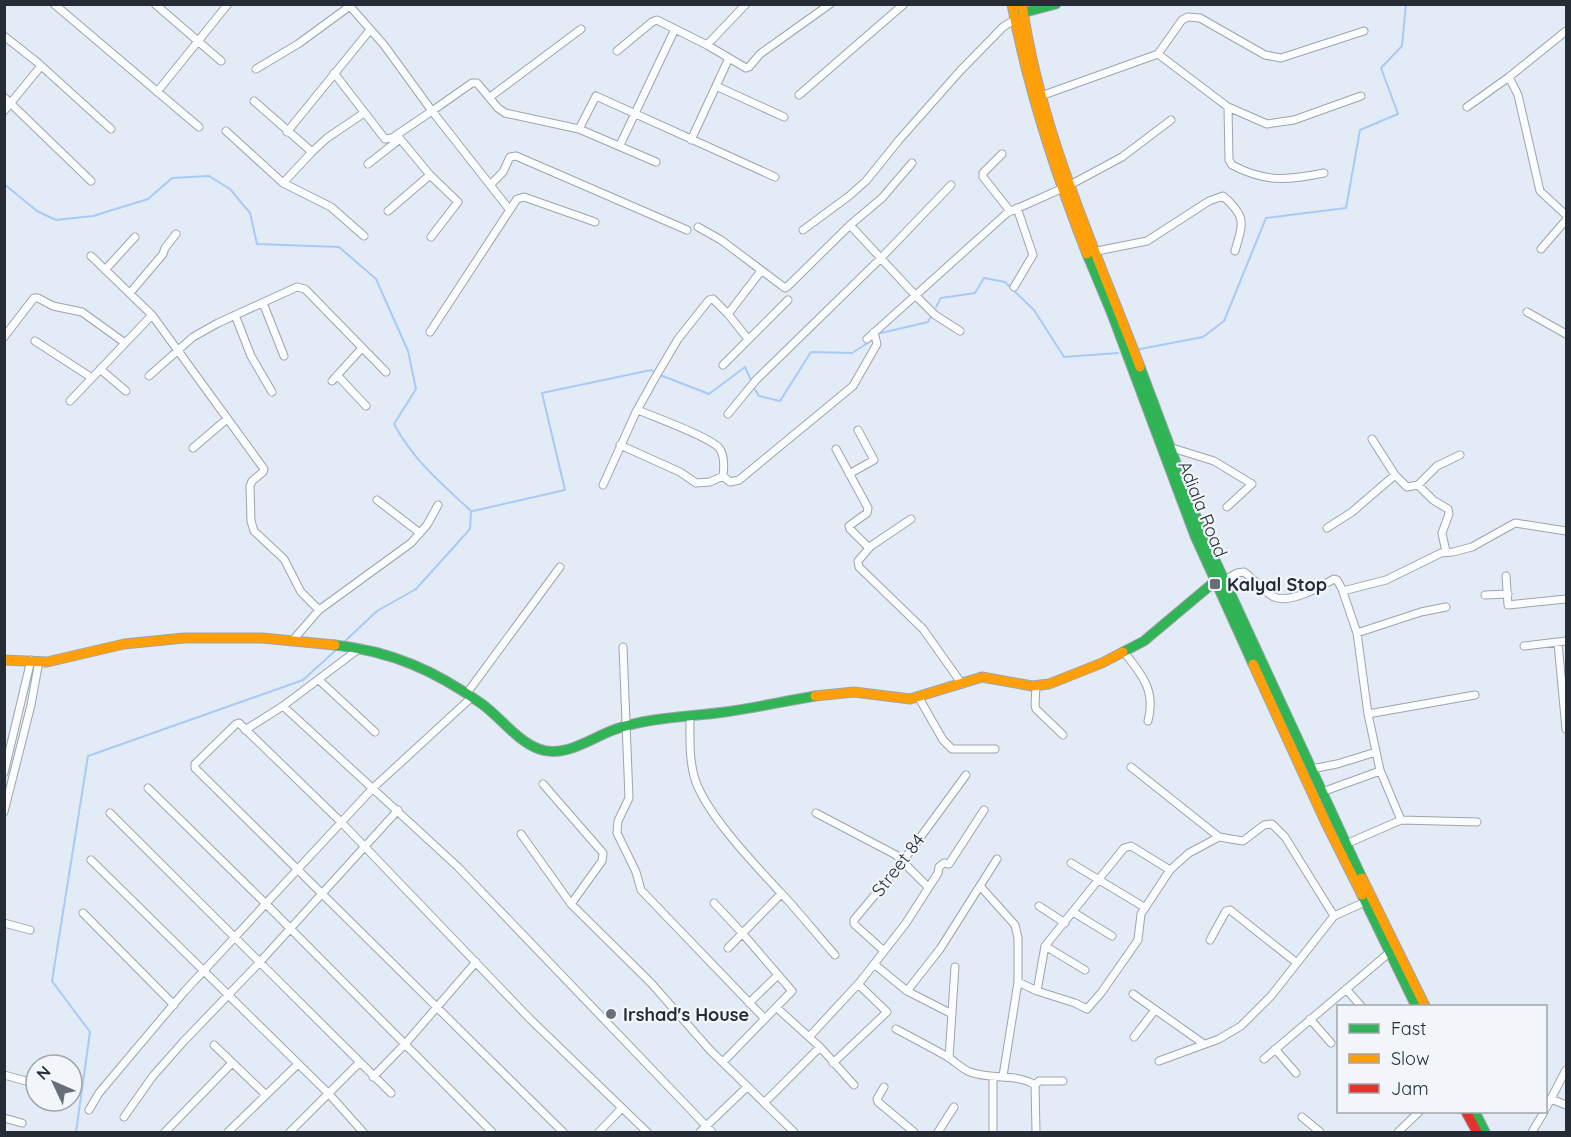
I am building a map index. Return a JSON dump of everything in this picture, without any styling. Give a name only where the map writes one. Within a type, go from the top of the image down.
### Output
[{"type":"main road","name":"Adiala Road","points":[[1012,4],[1018,13],[1024,32],[1036,98]]},
{"type":"main road","points":[[1018,13],[1056,4]]},
{"type":"main road","name":"Adiala Road","points":[[1018,13],[1046,144],[1066,186],[1182,503],[1425,1005]]},
{"type":"main road","name":"Adiala Road","points":[[1090,252],[1119,311],[1219,580],[1365,902],[1416,1005]]},
{"type":"main road","points":[[4,660],[47,662],[124,644],[184,638],[236,637],[292,640],[357,648],[411,662],[469,695],[530,745],[552,753],[627,725],[837,693],[854,692],[910,699],[982,677],[1016,684],[1036,686],[1049,684],[1124,652],[1158,631],[1219,580]]},
{"type":"main road","points":[[1467,1113],[1477,1132]]},
{"type":"main road","points":[[1476,1113],[1485,1132]]},
{"type":"street","points":[[54,4],[199,127]]},
{"type":"street","points":[[155,4],[221,61]]},
{"type":"street","points":[[157,92],[228,4]]},
{"type":"street","points":[[734,4],[740,11]]},
{"type":"street","points":[[707,45],[746,4]]},
{"type":"street","points":[[617,51],[657,20],[749,68],[760,54],[830,4]]},
{"type":"street","points":[[799,95],[904,4]]},
{"type":"street","points":[[256,69],[298,44],[349,5],[384,45],[432,111],[509,209]]},
{"type":"street","points":[[803,230],[866,181],[960,71],[1018,13]]},
{"type":"street","points":[[1036,98],[1158,54],[1182,20],[1188,17],[1200,18],[1265,55],[1281,58],[1365,31]]},
{"type":"street","points":[[490,98],[582,29]]},
{"type":"street","points":[[620,145],[675,29]]},
{"type":"street","points":[[287,132],[370,30]]},
{"type":"street","points":[[1467,107],[1566,32]]},
{"type":"street","points":[[4,36],[42,66],[111,129]]},
{"type":"street","points":[[1158,54],[1228,107],[1267,124],[1294,120],[1361,96]]},
{"type":"street","points":[[692,140],[729,58]]},
{"type":"street","points":[[4,111],[42,66]]},
{"type":"street","points":[[334,73],[385,139],[399,137]]},
{"type":"street","points":[[1509,77],[1518,95],[1540,191],[1566,215]]},
{"type":"street","points":[[368,164],[432,111],[472,83],[479,83],[498,108],[505,112],[579,129],[656,162]]},
{"type":"street","points":[[716,86],[784,117]]},
{"type":"street","points":[[579,129],[596,96],[775,177]]},
{"type":"street","points":[[4,97],[91,181]]},
{"type":"street","points":[[254,101],[312,152]]},
{"type":"street","points":[[1228,107],[1229,160],[1232,165],[1275,180],[1324,173]]},
{"type":"street","points":[[283,183],[327,138],[364,113]]},
{"type":"street","points":[[867,339],[1014,210],[1122,157],[1171,120]]},
{"type":"street","points":[[226,131],[283,183],[331,207],[364,236]]},
{"type":"street","points":[[399,137],[430,175],[458,202],[431,237]]},
{"type":"street","points":[[1002,154],[983,173],[983,177],[1014,210],[1033,255],[1014,287]]},
{"type":"street","points":[[491,184],[503,172],[510,157],[516,156],[687,230]]},
{"type":"street","points":[[698,227],[721,240],[784,288],[882,198],[912,163]]},
{"type":"street","points":[[388,211],[430,175]]},
{"type":"street","points":[[728,414],[756,380],[951,185]]},
{"type":"street","points":[[1090,252],[1148,241],[1209,201],[1223,196],[1236,207],[1243,224],[1235,251]]},
{"type":"street","points":[[430,332],[517,200],[524,198],[595,222]]},
{"type":"street","points":[[1541,249],[1566,220]]},
{"type":"street","points":[[850,225],[915,296],[935,315],[960,331]]},
{"type":"street","points":[[129,293],[163,254],[176,234]]},
{"type":"street","points":[[105,270],[135,237]]},
{"type":"street","points":[[91,256],[152,315],[264,469],[250,486],[251,521],[254,531],[284,559],[301,591],[319,610]]},
{"type":"street","points":[[728,314],[761,271]]},
{"type":"street","points":[[148,376],[193,337],[297,287],[305,289],[386,372]]},
{"type":"street","points":[[4,337],[34,297],[52,306],[82,312],[125,343]]},
{"type":"street","points":[[603,485],[638,410],[678,339],[704,304],[712,299],[728,314],[748,339]]},
{"type":"street","points":[[723,365],[788,300]]},
{"type":"street","points":[[263,303],[284,356]]},
{"type":"street","points":[[1527,312],[1566,334]]},
{"type":"street","points":[[70,401],[152,315]]},
{"type":"street","points":[[235,315],[251,356],[272,392]]},
{"type":"street","points":[[638,410],[718,447],[722,453],[723,476],[730,482],[739,480],[853,386],[877,344],[874,332]]},
{"type":"street","points":[[35,341],[92,378]]},
{"type":"street","points":[[362,348],[334,378],[366,406]]},
{"type":"street","points":[[100,369],[126,391]]},
{"type":"street","points":[[192,448],[227,419]]},
{"type":"street","points":[[849,474],[874,460],[858,430]]},
{"type":"street","points":[[1372,439],[1395,475],[1407,487],[1418,485],[1437,466],[1460,455]]},
{"type":"street","points":[[620,445],[680,472],[696,483],[710,482],[723,476]]},
{"type":"street","points":[[1169,447],[1214,461],[1252,484],[1227,507]]},
{"type":"street","points":[[836,448],[869,510],[849,526],[869,548]]},
{"type":"street","points":[[1327,528],[1352,512],[1395,475]]},
{"type":"street","points":[[1418,485],[1433,500],[1448,509],[1449,513],[1442,533],[1446,552]]},
{"type":"street","points":[[377,500],[420,533]]},
{"type":"street","points":[[292,640],[319,610],[398,553],[420,533],[438,505]]},
{"type":"street","points":[[911,519],[869,548],[858,561],[859,567],[923,628],[962,684]]},
{"type":"street","points":[[1343,591],[1386,580],[1446,552],[1472,547],[1515,523],[1566,531]]},
{"type":"street","points":[[89,1110],[99,1093],[234,938],[374,788],[469,695],[560,567]]},
{"type":"street","points":[[1219,580],[1244,572],[1271,595],[1278,598],[1308,593],[1336,579],[1343,591],[1357,633],[1368,714],[1380,771],[1401,820]]},
{"type":"street","points":[[1506,576],[1508,604],[1510,605],[1566,599]]},
{"type":"street","points":[[1485,595],[1508,594]]},
{"type":"street","points":[[1357,633],[1421,612],[1446,607]]},
{"type":"street","points":[[1524,646],[1566,642]]},
{"type":"street","points":[[1558,643],[1566,729]]},
{"type":"street","points":[[623,647],[629,798],[618,821],[617,833],[636,872],[641,890],[765,1020]]},
{"type":"street","points":[[245,729],[283,706],[357,648]]},
{"type":"street","points":[[1124,652],[1149,689],[1151,703],[1148,721]]},
{"type":"street","points":[[4,772],[35,660]]},
{"type":"street","points":[[4,812],[31,705],[35,660]]},
{"type":"street","points":[[318,680],[375,732]]},
{"type":"street","points":[[1036,686],[1036,709],[1063,735]]},
{"type":"street","points":[[1368,714],[1475,695]]},
{"type":"street","points":[[919,698],[943,740],[952,749],[995,749]]},
{"type":"street","points":[[283,706],[398,810],[515,925],[706,1131],[747,1087]]},
{"type":"street","points":[[690,717],[690,750],[694,778],[708,806],[760,872],[835,955]]},
{"type":"street","points":[[563,1132],[297,871],[194,766],[236,724],[239,723],[342,823],[530,1019],[647,1132]]},
{"type":"street","points":[[4,737],[13,739]]},
{"type":"street","points":[[1311,769],[1376,752]]},
{"type":"street","points":[[1131,767],[1219,837],[1243,841],[1264,825],[1272,824],[1285,837],[1334,916]]},
{"type":"street","points":[[1322,792],[1380,771]]},
{"type":"street","name":"Street 84","points":[[884,951],[854,924],[854,920],[903,861],[966,775]]},
{"type":"street","points":[[543,784],[603,853],[602,861],[571,904]]},
{"type":"street","points":[[148,788],[492,1132]]},
{"type":"street","points":[[124,1117],[153,1076],[176,1050],[259,963],[398,810]]},
{"type":"street","points":[[809,1037],[858,984],[906,923],[942,864],[951,862],[984,810]]},
{"type":"street","points":[[110,813],[358,1063],[391,1093]]},
{"type":"street","points":[[816,813],[896,855],[928,887]]},
{"type":"street","points":[[1346,844],[1401,820],[1477,822]]},
{"type":"street","points":[[521,834],[571,904],[651,983],[688,1026],[747,1087],[794,1132]]},
{"type":"street","points":[[1018,982],[1087,1009],[1138,940],[1144,907],[1170,870],[1189,853],[1219,837]]},
{"type":"street","points":[[1037,991],[1045,946],[1124,848],[1131,846],[1170,870]]},
{"type":"street","points":[[907,991],[940,950],[997,859]]},
{"type":"street","points":[[91,860],[329,1094],[363,1132]]},
{"type":"street","points":[[1071,863],[1144,907]]},
{"type":"street","points":[[980,886],[1015,925],[1018,938],[1018,982],[1003,1076]]},
{"type":"street","points":[[728,948],[782,894]]},
{"type":"street","points":[[1159,1061],[1231,1033],[1241,1026],[1271,996],[1334,916],[1365,902]]},
{"type":"street","points":[[714,903],[792,992],[723,1062]]},
{"type":"street","points":[[1039,906],[1065,922]]},
{"type":"street","points":[[1210,940],[1227,911],[1230,910],[1297,963]]},
{"type":"street","points":[[1073,912],[1112,936]]},
{"type":"street","points":[[83,913],[174,1005]]},
{"type":"street","points":[[4,923],[30,930]]},
{"type":"street","points":[[1045,946],[1085,970]]},
{"type":"street","points":[[1264,1059],[1390,952]]},
{"type":"street","points":[[373,1077],[405,1044],[476,962]]},
{"type":"street","points":[[874,964],[907,991],[952,1014]]},
{"type":"street","points":[[949,1058],[956,968]]},
{"type":"street","points":[[749,1003],[778,975]]},
{"type":"street","points":[[833,1063],[887,1012],[858,984]]},
{"type":"street","points":[[1346,989],[1360,1005]]},
{"type":"street","points":[[1133,994],[1204,1044]]},
{"type":"street","points":[[777,1008],[820,1047],[854,1085]]},
{"type":"street","points":[[1134,1037],[1155,1010]]},
{"type":"street","points":[[1310,1019],[1331,1043]]},
{"type":"street","points":[[896,1029],[970,1072],[993,1077],[1003,1076],[1035,1085]]},
{"type":"street","points":[[214,1045],[266,1095]]},
{"type":"street","points":[[764,1103],[820,1047]]},
{"type":"street","points":[[1275,1049],[1296,1073]]},
{"type":"street","points":[[165,1132],[232,1063]]},
{"type":"street","points":[[290,1132],[358,1063]]},
{"type":"street","points":[[228,1132],[298,1064]]},
{"type":"street","points":[[1547,1106],[1566,1070]]},
{"type":"street","points":[[4,1075],[24,1080]]},
{"type":"street","points":[[993,1077],[993,1132]]},
{"type":"street","points":[[1036,1132],[1035,1085],[1039,1081],[1063,1081]]},
{"type":"street","points":[[884,1087],[877,1098],[878,1102],[914,1132]]},
{"type":"street","points":[[1551,1099],[1566,1105]]},
{"type":"street","points":[[938,1132],[954,1107]]},
{"type":"street","points":[[599,1132],[622,1108]]},
{"type":"street","points":[[1398,1132],[1418,1113]]},
{"type":"street","points":[[1532,1132],[1543,1113]]},
{"type":"street","points":[[1302,1117],[1320,1132]]},
{"type":"street","points":[[4,1118],[22,1123]]},
{"type":"street","points":[[352,1132],[358,1126]]},
{"type":"waterway","points":[[1140,349],[1203,337],[1224,321],[1266,218],[1346,208],[1360,130],[1398,114],[1381,68],[1402,46],[1406,4]]},
{"type":"waterway","points":[[4,184],[37,211],[56,220],[93,216],[148,199],[172,178],[209,176],[230,189],[250,213],[257,244],[339,247],[376,279],[408,351],[416,389],[394,424],[419,460],[471,511],[470,529],[416,589],[377,611],[343,643]]},
{"type":"waterway","points":[[936,307],[941,298],[975,293],[984,278],[1005,282],[1034,310],[1064,357],[1118,353]]},
{"type":"waterway","points":[[881,333],[928,322],[930,318]]},
{"type":"waterway","points":[[754,388],[759,396],[780,401],[811,352],[852,353],[869,342]]},
{"type":"waterway","points":[[660,375],[709,394],[745,367],[751,380]]},
{"type":"waterway","points":[[473,511],[565,490],[542,393],[651,370],[654,372]]},
{"type":"waterway","points":[[76,1132],[90,1032],[52,981],[88,756],[303,680],[337,649]]},
{"type":"traffic: fast","points":[[1018,14],[1056,4]]},
{"type":"traffic: fast","points":[[1087,254],[1112,314],[1195,536],[1253,664]]},
{"type":"traffic: fast","points":[[1140,367],[1202,532],[1362,878]]},
{"type":"traffic: fast","points":[[1123,652],[1144,641],[1219,578]]},
{"type":"traffic: fast","points":[[335,645],[375,652],[430,672],[489,709],[523,740],[539,749],[549,751],[578,746],[616,729],[643,722],[711,714],[815,696]]},
{"type":"traffic: fast","points":[[1362,895],[1416,1005]]},
{"type":"traffic: fast","points":[[1476,1113],[1485,1132]]},
{"type":"traffic: slow","points":[[1012,4],[1026,68],[1044,130],[1087,254]]},
{"type":"traffic: slow","points":[[1022,4],[1030,51],[1055,144],[1140,367]]},
{"type":"traffic: slow","points":[[4,660],[47,662],[124,644],[184,638],[262,638],[335,645]]},
{"type":"traffic: slow","points":[[815,696],[854,692],[910,699],[982,677],[1032,686],[1049,684],[1123,652]]},
{"type":"traffic: slow","points":[[1253,664],[1325,821],[1362,895]]},
{"type":"traffic: slow","points":[[1362,878],[1425,1005]]},
{"type":"traffic: jam","points":[[1467,1113],[1477,1132]]},
{"type":"place","name":"Kalyal Stop","points":[[1215,584]]},
{"type":"place","name":"Irshad's House","points":[[611,1014]]}]
